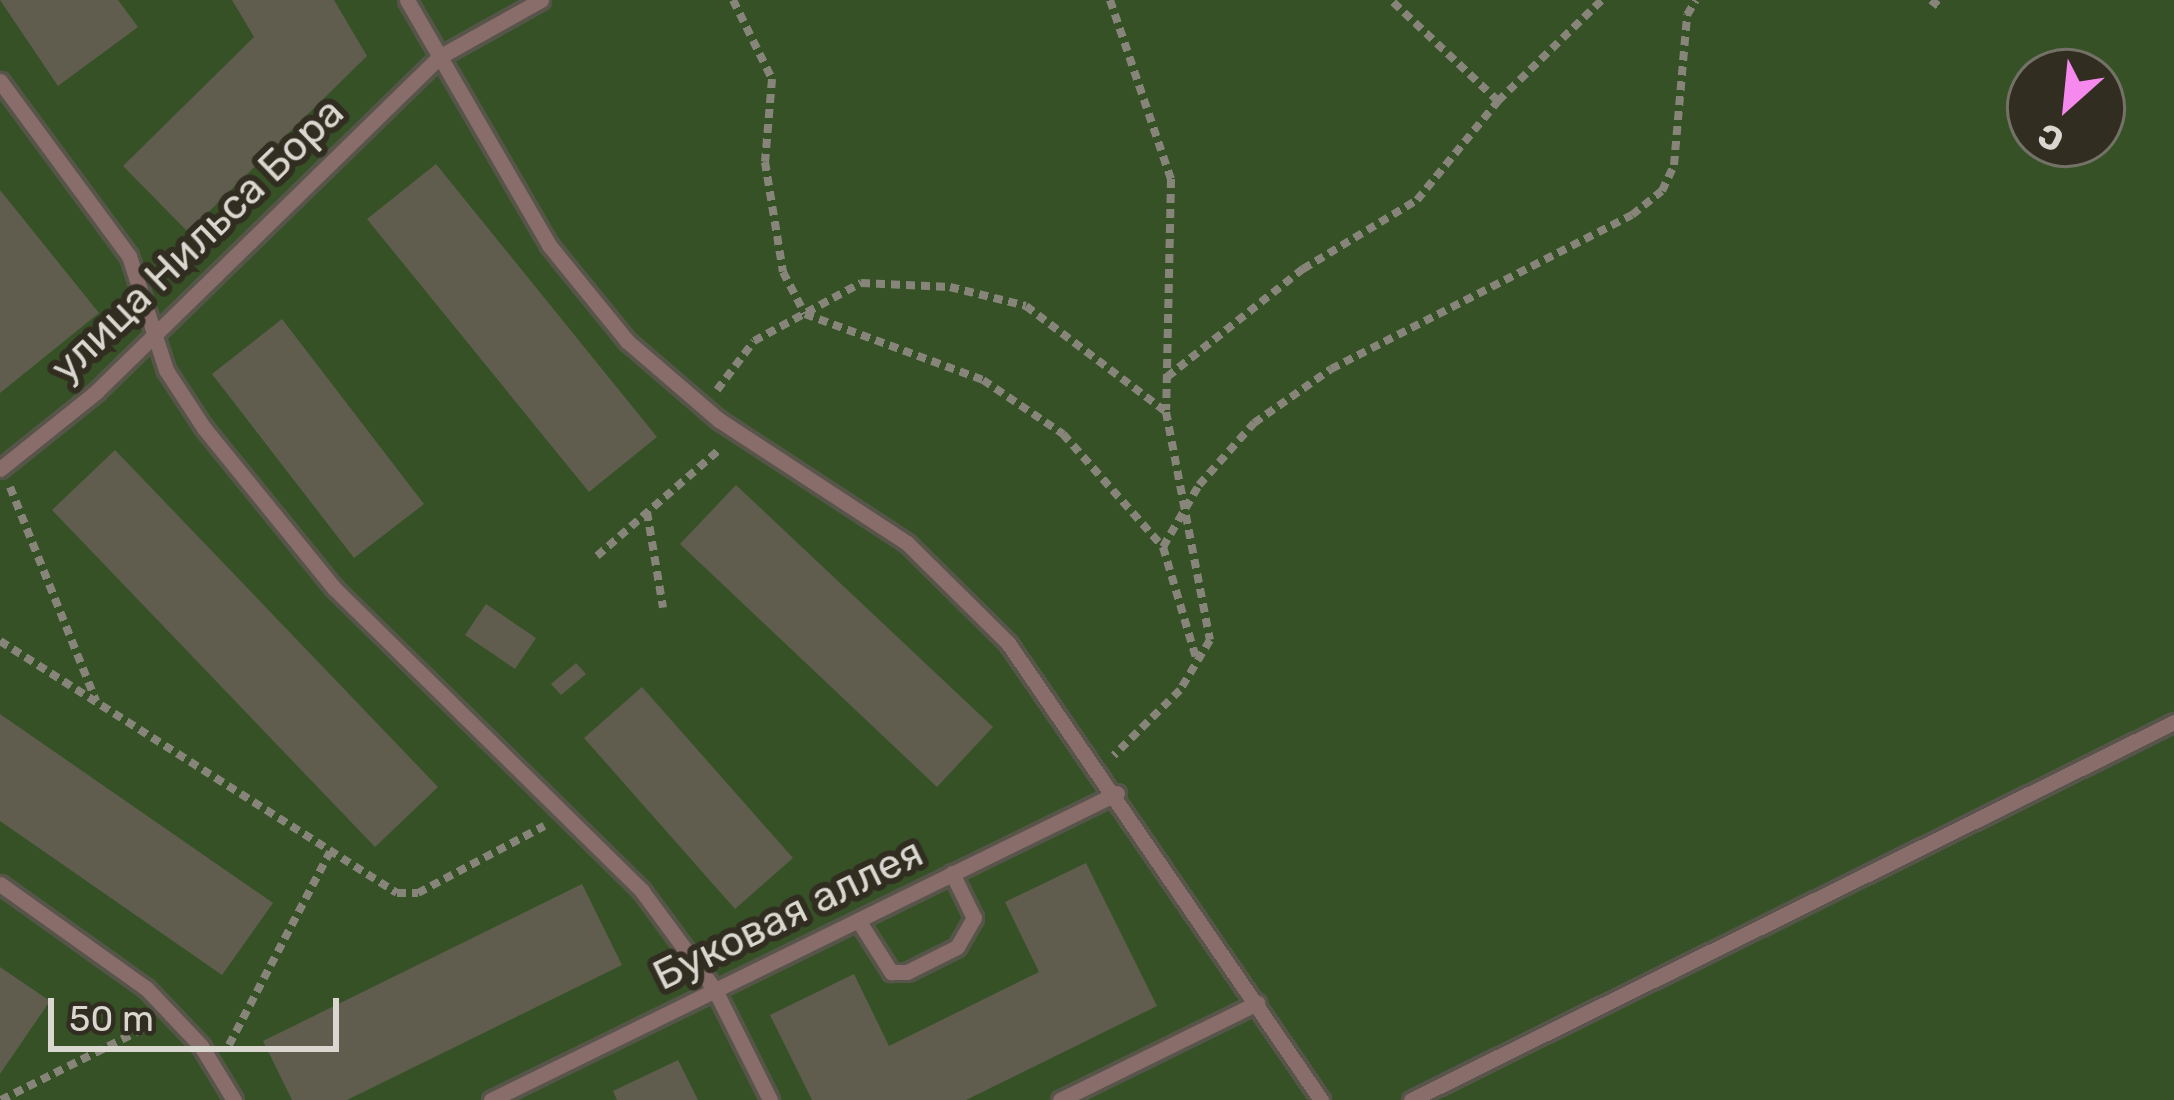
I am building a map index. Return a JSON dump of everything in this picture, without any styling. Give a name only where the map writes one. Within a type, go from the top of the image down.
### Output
[{"type":"lane","points":[[407,0],[560,262],[627,341],[703,408],[869,514],[959,590],[1029,668],[1322,1100]]},
{"type":"lane","name":"улица Нильса Бора","points":[[1,468],[156,333],[439,56],[541,0]]},
{"type":"lane","points":[[0,81],[129,256],[178,393],[334,588],[569,813],[642,891],[716,990],[770,1100]]},
{"type":"lane","points":[[1411,1100],[2174,722]]},
{"type":"lane","name":"Буковая аллея","points":[[491,1100],[1117,793]]},
{"type":"lane","points":[[858,920],[880,964],[899,973],[924,964],[971,931],[974,918],[952,873]]},
{"type":"lane","points":[[0,884],[173,1013],[217,1068],[233,1100]]},
{"type":"lane","points":[[1060,1100],[1257,1004]]},
{"type":"path","points":[[733,0],[772,79],[765,162],[783,272],[805,314],[983,380],[1063,434],[1162,547],[1197,662]]},
{"type":"path","points":[[1101,769],[1180,690],[1210,640],[1166,412],[1171,178],[1110,0]]},
{"type":"path","points":[[1390,0],[1498,101]]},
{"type":"path","points":[[1167,376],[1303,269],[1417,200],[1498,101],[1602,0]]},
{"type":"path","points":[[1162,547],[1184,508],[1254,423],[1330,369],[1632,214],[1662,190],[1674,166],[1687,15],[1696,0]]},
{"type":"path","points":[[1930,0],[1940,7]]},
{"type":"path","points":[[703,408],[754,341],[862,283],[950,287],[1026,306],[1166,412]]},
{"type":"path","points":[[597,556],[739,432]]},
{"type":"path","points":[[1,468],[96,703]]},
{"type":"path","points":[[647,512],[663,608]]},
{"type":"path","points":[[0,640],[397,893],[418,893],[569,813]]},
{"type":"path","points":[[217,1068],[330,852]]},
{"type":"path","points":[[1,1100],[173,1013]]},
{"type":"green space","points":[[0,0],[2174,0],[2174,1100],[0,1100]]},
{"type":"building","points":[[0,0],[118,0],[138,27],[58,86]]},
{"type":"building","points":[[232,0],[334,0],[367,56],[188,232],[123,166],[254,37]]},
{"type":"building","points":[[436,164],[657,437],[589,492],[367,219]]},
{"type":"building","points":[[0,190],[99,313],[0,393]]},
{"type":"building","points":[[282,319],[424,504],[354,558],[212,374]]},
{"type":"building","points":[[115,450],[438,787],[375,847],[52,510]]},
{"type":"building","points":[[736,485],[993,727],[937,787],[680,544]]},
{"type":"building","points":[[486,604],[536,638],[515,669],[465,635]]},
{"type":"building","points":[[576,663],[586,674],[561,695],[551,684]]},
{"type":"building","points":[[642,687],[793,858],[735,909],[584,738]]},
{"type":"building","points":[[0,714],[273,903],[222,975],[0,821]]},
{"type":"building","points":[[1086,863],[1157,1006],[966,1100],[812,1100],[770,1015],[854,974],[889,1046],[1039,972],[1005,902]]},
{"type":"building","points":[[582,884],[622,965],[347,1100],[292,1100],[263,1041]]},
{"type":"building","points":[[0,967],[50,1001],[0,1074]]},
{"type":"building","points":[[678,1060],[698,1100],[617,1100],[613,1091]]}]
